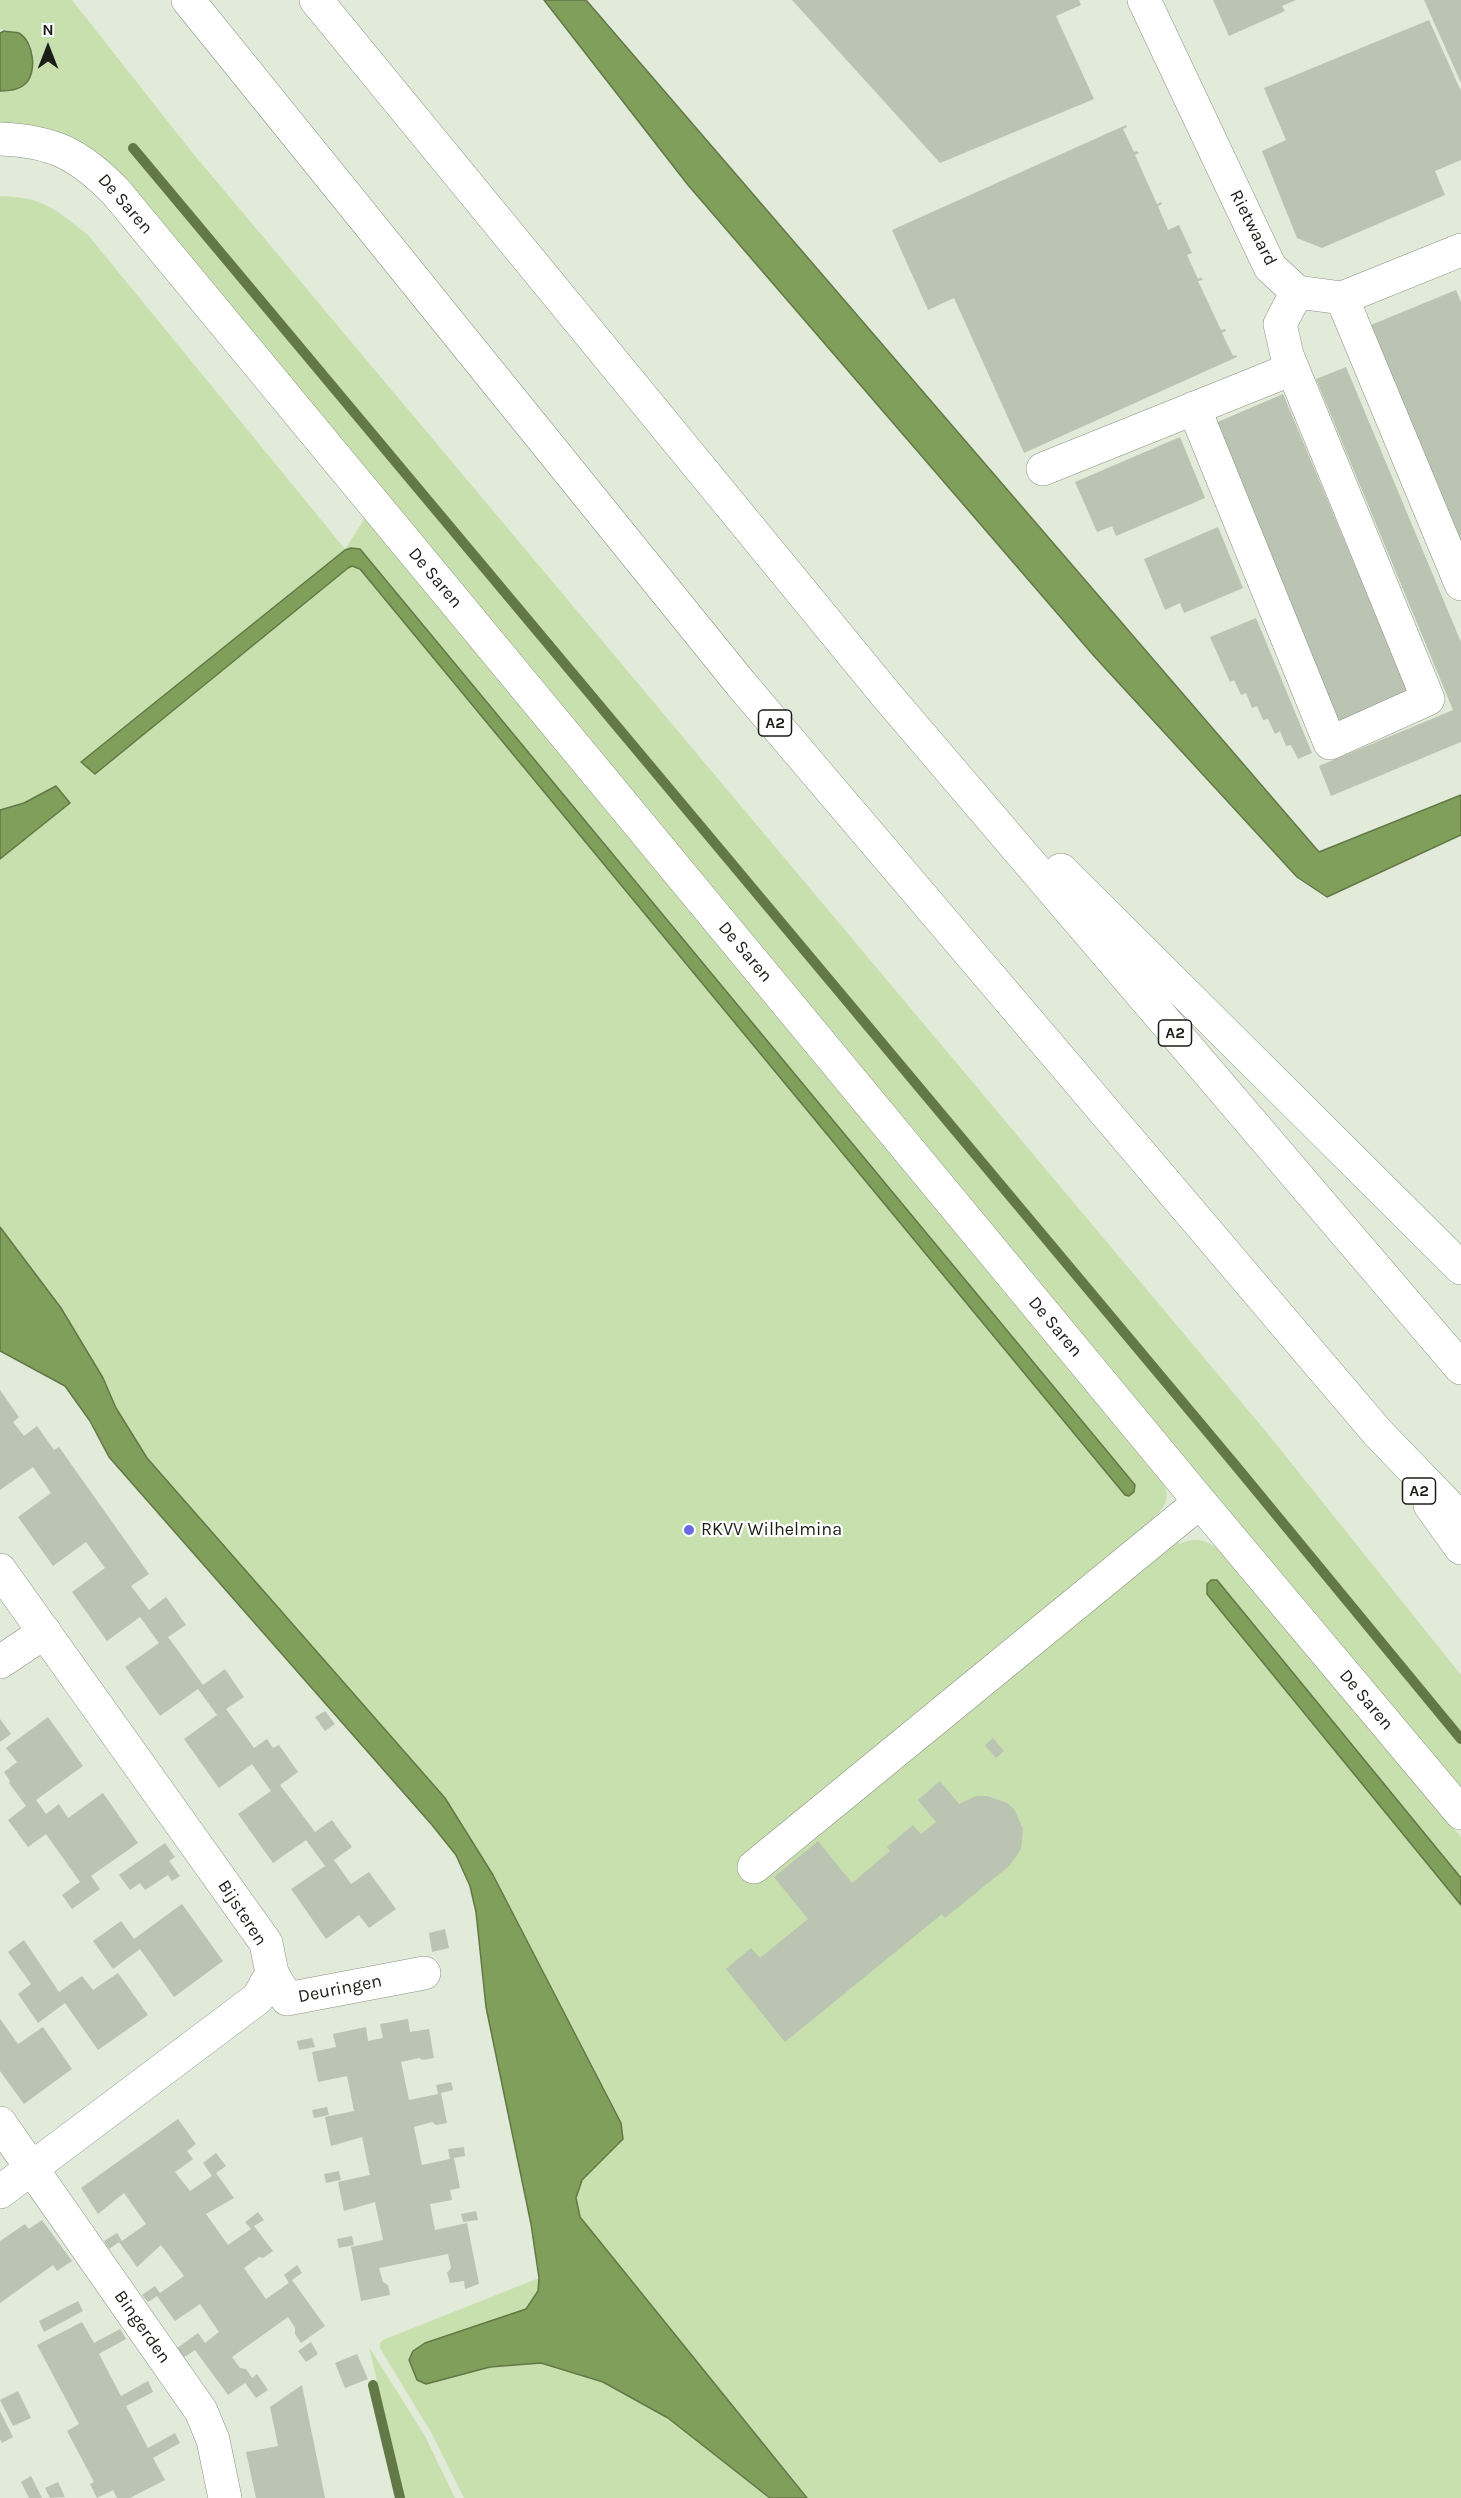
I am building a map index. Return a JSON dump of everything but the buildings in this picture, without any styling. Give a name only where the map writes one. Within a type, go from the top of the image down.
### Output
[{"type":"main road","name":"A2","points":[[188,0],[741,684],[1378,1433],[1461,1519]]},
{"type":"main road","name":"A2","points":[[316,0],[888,697],[1461,1368]]},
{"type":"main road","name":"Rietwaard","points":[[1144,0],[1270,267],[1297,292]]},
{"type":"main road","name":"De Saren","points":[[0,139],[27,140],[58,149],[91,167],[116,192],[1200,1502],[1461,1813]]},
{"type":"main road","points":[[1194,408],[1330,743],[1428,699],[1292,369],[1280,324],[1297,292],[1342,298],[1460,253]]},
{"type":"main road","points":[[1342,298],[1461,584]]},
{"type":"main road","points":[[1043,468],[1292,369]]},
{"type":"main road","name":"A2","points":[[888,697],[1461,1268]]},
{"type":"main road","name":"A2","points":[[1378,1433],[1461,1548]]},
{"type":"main road","points":[[754,1868],[1200,1502]]},
{"type":"main road","name":"Bijsteren","points":[[0,1570],[266,1943],[272,1973]]},
{"type":"main road","points":[[0,1662],[45,1632]]},
{"type":"main road","points":[[0,2192],[258,1998],[272,1973]]},
{"type":"main road","name":"Deuringen","points":[[272,1973],[287,2000],[424,1973]]},
{"type":"main road","name":"Bingerden","points":[[0,2123],[201,2411],[213,2440],[225,2498]]},
{"type":"shaded area","points":[[0,0],[72,0],[191,151],[1268,1434],[1461,1675],[1461,1792],[61,134],[33,125],[0,123],[0,91],[23,86],[18,33],[0,29]]},
{"type":"shaded area","points":[[544,0],[586,0],[1319,852],[1461,795],[1461,835],[1327,897],[1297,877],[1094,656],[688,185]]},
{"type":"shaded area","points":[[4,31],[19,33],[24,37],[31,51],[33,66],[24,85],[16,89],[0,91],[0,33]]},
{"type":"shaded area","name":"RKVV Wilhelmina","points":[[0,196],[28,199],[48,206],[88,235],[345,549],[365,518],[1161,1477],[1167,1498],[1155,1517],[1179,1544],[1201,1540],[1221,1551],[1461,1837],[1461,1877],[1217,1581],[1211,1580],[1206,1589],[1207,1594],[1461,1905],[1461,2498],[807,2498],[580,2217],[576,2198],[582,2180],[623,2139],[621,2123],[493,1875],[445,1798],[147,1458],[116,1408],[103,1378],[61,1308],[0,1227],[0,859],[70,803],[55,786],[24,803],[0,810]],"holes":[[[345,550],[1129,1496],[1125,1495],[360,569],[352,566],[348,568],[95,774],[82,762]]]},
{"type":"shaded area","points":[[360,549],[365,555],[1135,1485],[1134,1492],[1129,1496],[1125,1495],[360,569],[352,566],[348,568],[95,774],[81,762],[345,550]]},
{"type":"shaded area","points":[[56,786],[70,803],[0,859],[0,810],[24,803]]},
{"type":"shaded area","points":[[0,1227],[61,1308],[103,1378],[116,1408],[147,1458],[445,1798],[493,1875],[621,2123],[623,2139],[582,2180],[576,2198],[580,2217],[807,2498],[770,2498],[668,2418],[603,2382],[541,2363],[490,2367],[426,2384],[417,2380],[409,2360],[413,2351],[425,2343],[526,2309],[538,2291],[539,2278],[531,2224],[486,2007],[476,1912],[470,1886],[456,1855],[432,1825],[109,1457],[90,1421],[65,1386],[0,1351]]},
{"type":"shaded area","points":[[1211,1580],[1217,1580],[1461,1878],[1461,1905],[1207,1594],[1207,1584]]},
{"type":"shaded area","points":[[539,2278],[538,2291],[526,2309],[425,2343],[413,2351],[409,2360],[417,2380],[426,2384],[490,2367],[541,2363],[603,2382],[668,2418],[770,2498],[464,2498],[432,2434],[380,2348],[380,2343]]},
{"type":"shaded area","points":[[369,2347],[425,2436],[455,2498],[405,2498]]},
{"type":"waterway","points":[[133,148],[1236,1466],[1461,1739]]},
{"type":"waterway","points":[[373,2385],[400,2498]]},
{"type":"place","name":"RKVV Wilhelmina","points":[[689,1530]]}]
